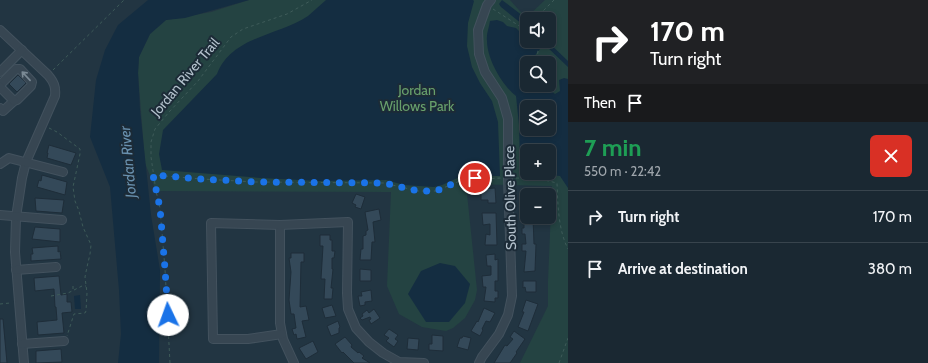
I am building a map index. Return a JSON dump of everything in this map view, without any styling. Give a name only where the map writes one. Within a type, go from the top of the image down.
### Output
[{"type":"street","name":"South Olive Place","points":[[479,363],[499,334],[508,315],[512,296],[508,178],[508,119],[502,98],[485,72],[479,54],[478,30],[487,4],[492,4]]},
{"type":"street","points":[[0,30],[48,75],[56,88],[55,96],[26,162],[16,217],[15,252],[24,363]]},
{"type":"street","points":[[0,72],[22,50]]},
{"type":"street","points":[[1,111],[14,100],[17,100],[31,86],[32,82],[20,69],[16,69],[0,86],[14,100]]},
{"type":"street","points":[[0,164],[3,160],[9,158],[63,172]]},
{"type":"street","points":[[0,215],[62,220]]},
{"type":"street","points":[[282,334],[248,338],[213,339],[211,224],[280,225],[348,222],[348,309],[356,328],[369,342],[383,353],[400,362],[424,363]]},
{"type":"street","points":[[280,225],[280,323],[282,334],[294,363]]},
{"type":"street","points":[[16,270],[56,267]]},
{"type":"street","points":[[22,344],[64,341]]},
{"type":"path","points":[[48,75],[124,0]]},
{"type":"path","name":"Jordan River Trail","points":[[170,363],[162,227],[151,157],[151,142],[155,129],[198,81],[231,37],[243,29],[287,14],[312,0]]},
{"type":"path","points":[[542,12],[554,0]]},
{"type":"path","points":[[492,4],[520,26]]},
{"type":"path","points":[[47,127],[57,132],[80,149],[73,194],[83,227],[91,245],[85,277],[86,311],[73,316],[67,336],[63,337],[64,341]]},
{"type":"path","points":[[153,175],[255,182],[384,183],[418,191],[436,191],[462,180],[503,178]]},
{"type":"path","points":[[513,178],[540,179],[558,183],[558,204],[563,238],[568,249]]},
{"type":"path","points":[[73,286],[74,290]]},
{"type":"path","points":[[51,296],[68,293],[82,286],[86,286]]},
{"type":"path","points":[[0,304],[10,303]]},
{"type":"path","points":[[559,363],[568,338]]},
{"type":"green space","name":"Jordan Willows Park","points":[[249,0],[510,0],[521,12],[520,48],[556,48],[556,12],[532,12],[545,0],[568,0],[568,363],[520,363],[548,306],[550,224],[556,224],[556,188],[552,188],[552,186],[466,184],[477,290],[475,300],[465,318],[453,328],[446,331],[422,327],[399,314],[387,286],[391,192],[156,191],[145,163],[138,73],[139,57],[150,34],[166,20],[211,12]]},
{"type":"water","name":"Jordan River","points":[[148,0],[249,0],[185,18],[166,20],[150,34],[139,57],[138,73],[140,110],[151,215],[160,270],[159,363],[118,363],[121,334],[119,290],[110,187],[90,137],[96,80],[105,50],[118,25]]},
{"type":"water","points":[[326,0],[474,1],[468,23],[467,46],[472,67],[480,83],[492,101],[498,122],[500,176],[462,176],[434,187],[404,185],[386,180],[319,181],[162,170],[159,154],[163,130],[217,74],[224,61],[244,44],[296,23],[308,16]]},
{"type":"water","points":[[502,0],[520,14],[520,22],[501,7],[499,4]]},
{"type":"water","points":[[497,20],[503,22],[507,26],[516,28],[520,32],[520,48],[542,48],[536,56],[520,56],[520,92],[552,92],[555,94],[560,91],[559,80],[564,78],[568,79],[568,188],[560,176],[556,176],[556,144],[520,144],[520,163],[519,125],[516,96],[501,79],[492,63],[488,48],[487,33],[490,21]]},
{"type":"water","points":[[548,48],[554,48],[568,61],[568,67]]},
{"type":"water","points":[[440,263],[455,266],[470,284],[465,303],[449,322],[426,322],[408,294],[421,271]]},
{"type":"water","points":[[80,295],[81,309],[75,309],[74,296]]},
{"type":"building","points":[[18,75],[26,83],[17,92],[9,84]]},
{"type":"building","points":[[49,145],[76,153],[71,165],[47,158]]},
{"type":"building","points":[[42,175],[67,182],[65,195],[37,187],[39,180],[41,181]]},
{"type":"building","points":[[495,188],[496,203],[488,203],[488,200],[481,200],[481,189]]},
{"type":"building","points":[[356,194],[365,197],[361,209],[355,207],[356,205],[352,203]]},
{"type":"building","points":[[35,198],[64,200],[62,213],[36,211]]},
{"type":"building","points":[[379,209],[381,220],[373,222],[375,242],[372,242],[371,260],[360,260],[361,249],[363,249],[363,236],[366,235],[366,231],[368,230],[365,212]]},
{"type":"building","points":[[482,213],[496,213],[497,245],[485,245],[486,234],[490,235],[490,224],[483,225]]},
{"type":"building","points":[[524,224],[533,224],[534,244],[536,244],[535,271],[524,272],[526,251],[522,251],[522,244],[526,244],[525,234],[522,234],[522,228],[524,228]]},
{"type":"building","points":[[35,227],[60,229],[60,242],[32,239]]},
{"type":"building","points":[[320,235],[330,235],[330,240],[332,240],[332,251],[335,251],[334,258],[332,258],[332,299],[324,299],[325,279],[321,279],[323,246],[320,246]]},
{"type":"building","points":[[58,246],[58,252],[60,251],[61,259],[31,261],[31,254],[33,254],[32,248]]},
{"type":"building","points":[[291,253],[304,253],[304,262],[301,262],[300,307],[306,306],[309,320],[302,321],[306,337],[297,339],[296,334],[294,335],[292,329],[296,328],[294,314],[291,314],[289,300],[291,272],[289,258],[291,258]]},
{"type":"building","points":[[495,254],[495,260],[498,259],[498,281],[495,281],[495,291],[498,291],[498,298],[495,298],[495,302],[484,301],[486,287],[483,287],[482,276],[491,275],[491,266],[487,266],[486,255]]},
{"type":"building","points":[[360,269],[371,270],[371,281],[360,281]]},
{"type":"building","points":[[59,276],[61,295],[67,294],[67,302],[71,302],[72,312],[62,313],[64,333],[38,335],[37,322],[57,320],[54,289],[35,291],[34,278]]},
{"type":"building","points":[[523,281],[536,281],[536,292],[526,292],[525,287],[523,288]]},
{"type":"building","points":[[371,290],[372,301],[365,302],[365,305],[360,306],[358,296],[362,296],[361,292]]},
{"type":"building","points":[[526,300],[538,304],[528,331],[518,327],[524,312],[522,312]]},
{"type":"building","points":[[332,305],[336,316],[325,318],[322,308]]},
{"type":"building","points":[[484,308],[495,313],[490,322],[486,321],[480,336],[471,331],[477,321],[478,322]]},
{"type":"building","points":[[374,309],[380,318],[371,324],[369,320],[371,319],[370,317],[362,320],[360,318],[367,310],[369,313]]},
{"type":"building","points":[[0,319],[3,319],[7,363],[0,363]]},
{"type":"building","points":[[338,321],[340,327],[339,333],[331,336],[327,326]]},
{"type":"building","points":[[389,329],[398,335],[395,339],[398,341],[394,347],[386,341],[389,338],[384,335]]},
{"type":"building","points":[[514,331],[525,339],[516,352],[517,353],[510,363],[494,363],[505,345],[507,346],[513,339],[510,337]]},
{"type":"building","points":[[432,335],[443,336],[443,351],[429,350],[429,344],[432,344]]},
{"type":"building","points":[[463,336],[471,338],[468,350],[457,347],[460,338]]},
{"type":"building","points":[[345,337],[352,345],[351,347],[364,356],[362,358],[370,363],[354,363],[343,352],[342,353],[335,344]]},
{"type":"building","points":[[408,338],[419,339],[418,350],[407,349]]},
{"type":"building","points":[[313,341],[318,352],[306,359],[299,348]]},
{"type":"building","points":[[61,349],[62,362],[36,363],[36,351]]},
{"type":"route","points":[[168,315],[160,208],[153,175],[255,182],[384,183],[418,191],[436,191],[462,180],[475,178]]}]
